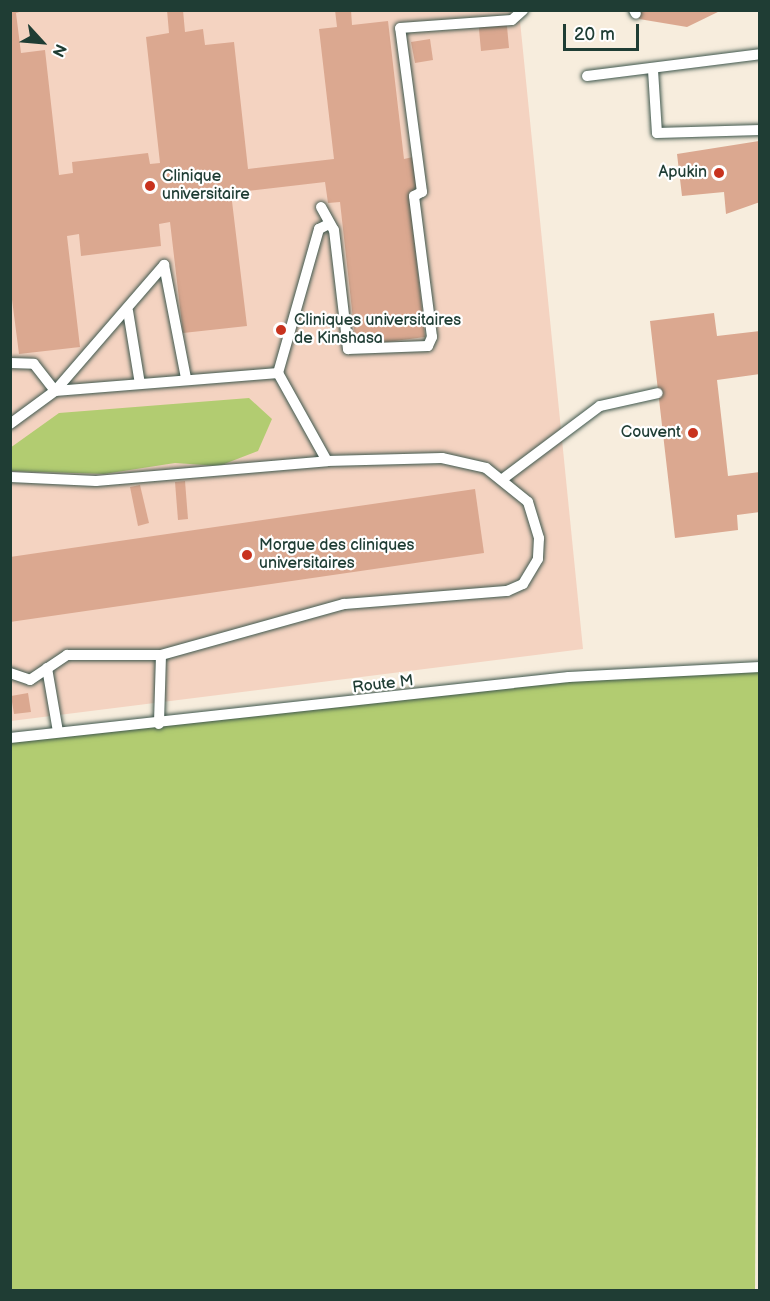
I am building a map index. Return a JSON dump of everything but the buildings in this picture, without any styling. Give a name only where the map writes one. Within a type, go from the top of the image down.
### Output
[{"type":"lane","points":[[321,207],[329,224],[348,349],[428,346],[432,337],[414,196],[422,192],[400,28],[512,21],[523,10]]},
{"type":"lane","points":[[587,76],[653,70],[759,54]]},
{"type":"lane","points":[[653,70],[657,132],[759,130]]},
{"type":"lane","points":[[327,461],[278,373],[319,229],[329,224]]},
{"type":"lane","points":[[10,424],[55,391],[128,311],[160,266],[168,268],[186,378]]},
{"type":"lane","points":[[128,311],[140,384]]},
{"type":"lane","points":[[10,363],[34,364],[55,391]]},
{"type":"lane","points":[[55,391],[186,378],[278,373]]},
{"type":"lane","points":[[504,478],[600,406],[658,393]]},
{"type":"lane","points":[[10,477],[96,481],[327,461],[442,458],[467,461],[504,478],[528,502],[539,538],[538,559],[523,584],[507,591],[344,604],[160,655],[67,655],[30,680],[10,673]]},
{"type":"lane","points":[[159,724],[160,655]]},
{"type":"lane","name":"Route M","points":[[10,738],[159,724],[569,677],[759,667]]},
{"type":"lane","points":[[47,668],[58,732]]},
{"type":"shaded area","name":"Cliniques universitaires de Kinshasa","points":[[10,11],[519,11],[583,649],[11,721]]},
{"type":"green space","points":[[249,398],[272,419],[258,451],[219,466],[175,463],[104,474],[11,471],[10,448],[59,413]]},
{"type":"green space","points":[[759,667],[755,1290],[11,1290],[10,738],[482,688]]},
{"type":"place","name":"Apukin","points":[[719,173]]},
{"type":"place","name":"Clinique universitaire","points":[[150,186]]},
{"type":"place","name":"Cliniques universitaires de Kinshasa","points":[[281,330]]},
{"type":"place","name":"Couvent","points":[[693,433]]},
{"type":"place","name":"Morgue des cliniques universitaires","points":[[247,555]]}]
